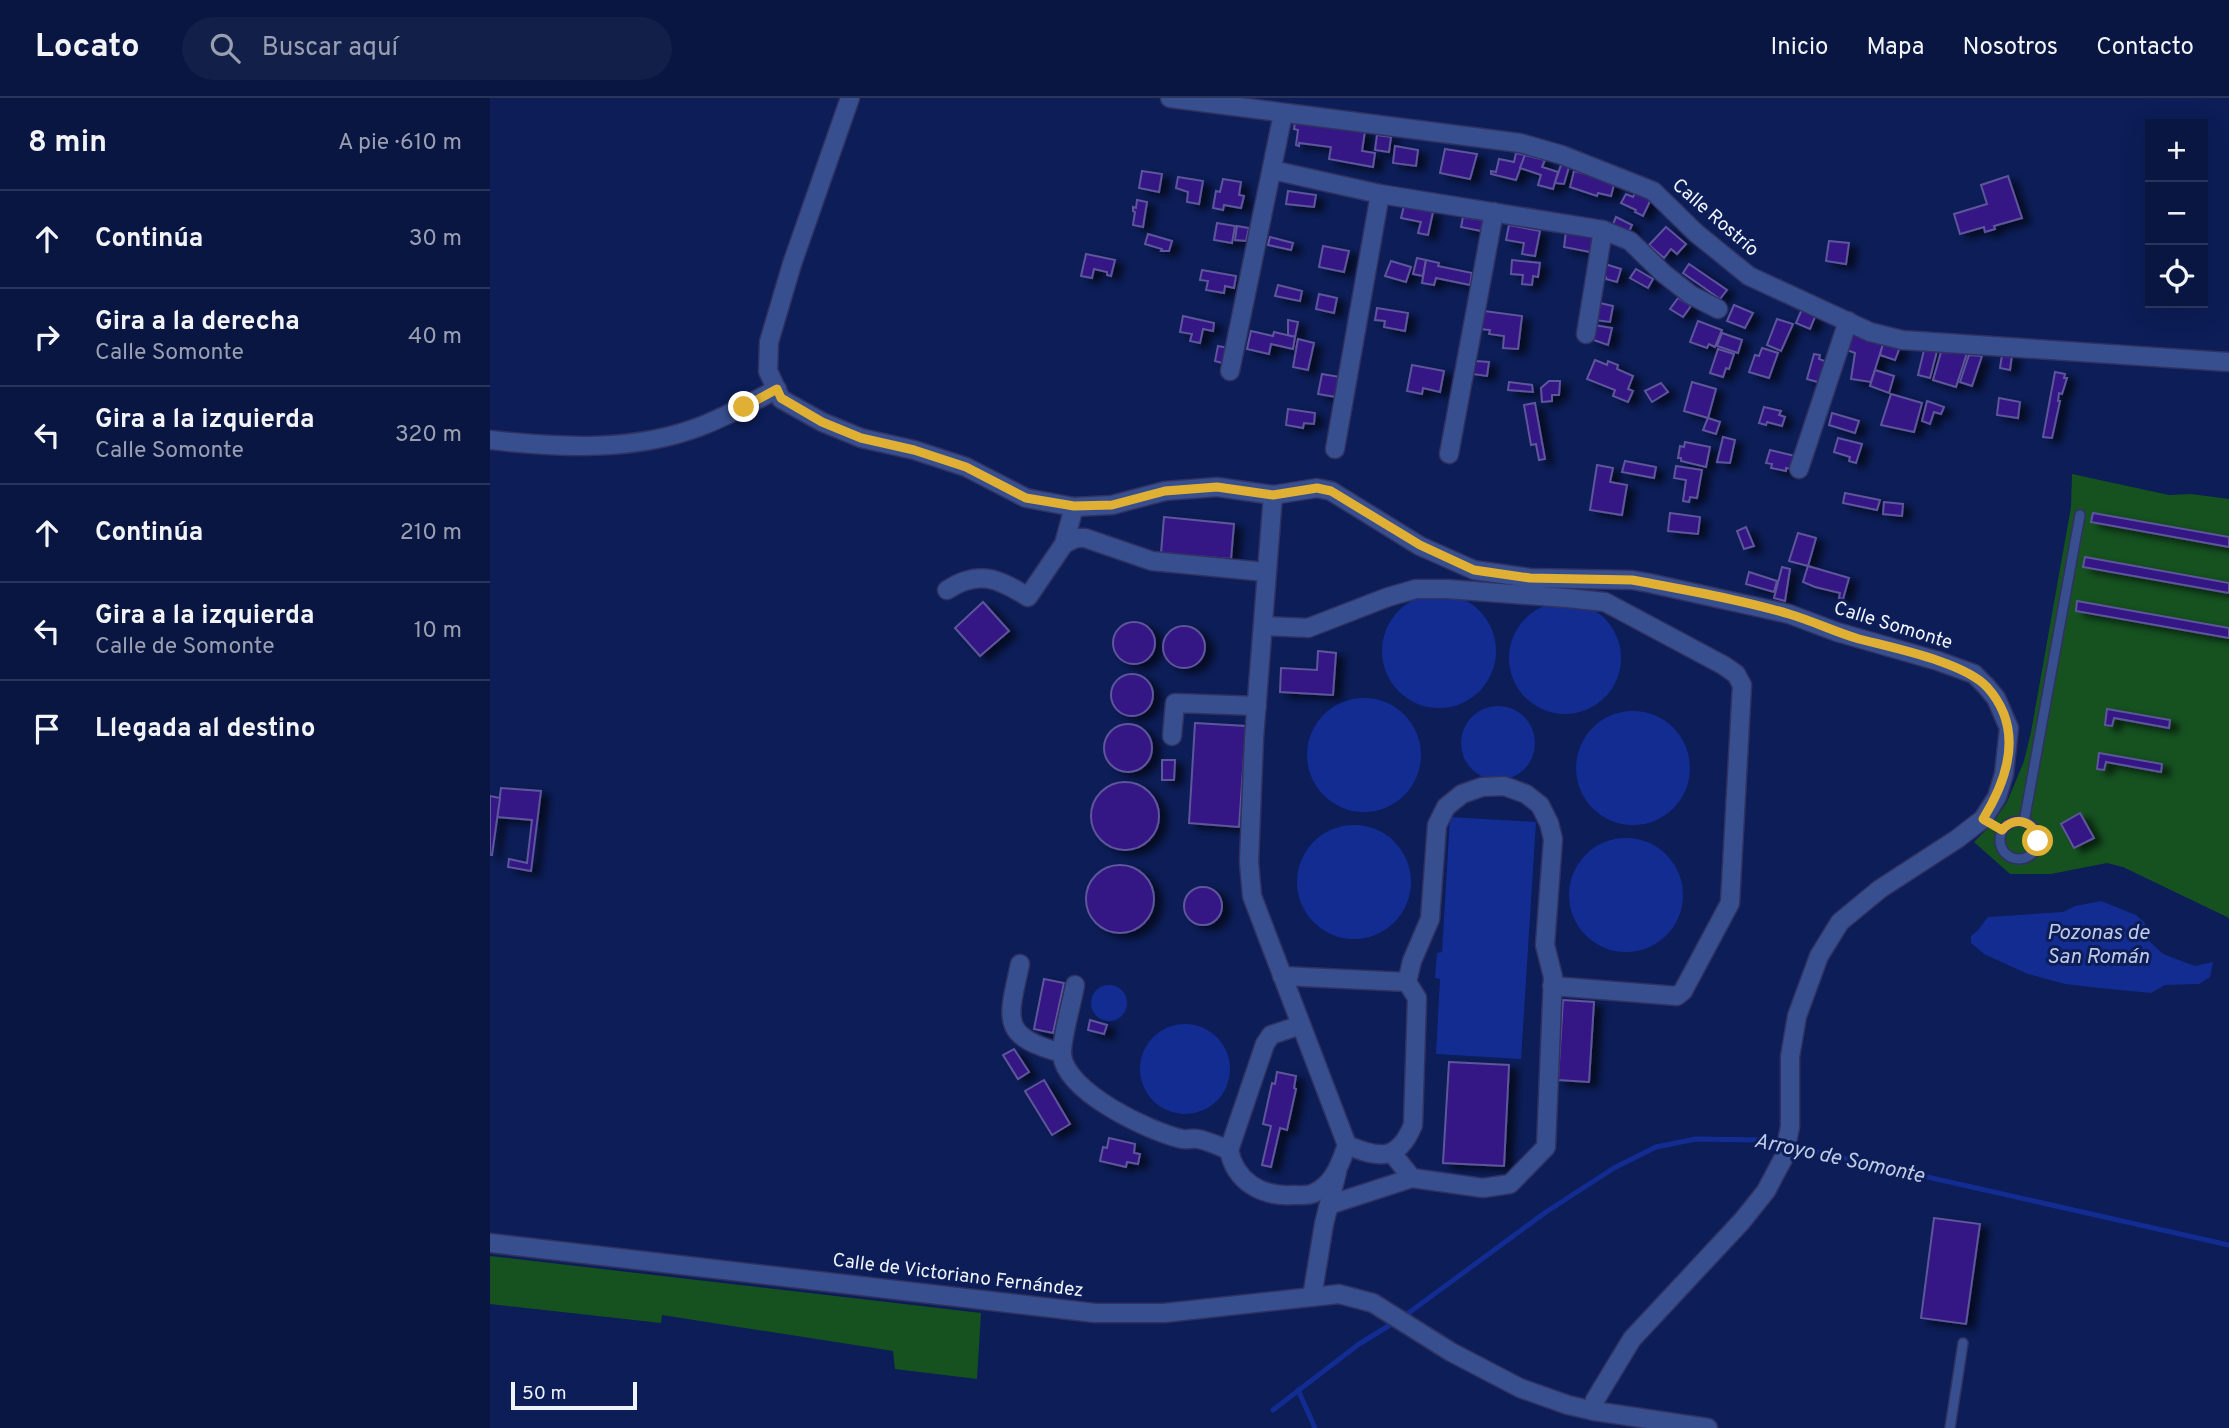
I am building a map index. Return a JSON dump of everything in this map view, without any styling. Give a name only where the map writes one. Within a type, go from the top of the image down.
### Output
[{"type":"street","points":[[490,440],[568,447],[663,437],[703,426],[777,389],[768,371],[769,342],[792,264],[850,98]]},
{"type":"street","name":"Calle Rostrío","points":[[1170,98],[1520,143],[1562,155],[1653,191],[1696,233],[1749,276],[1870,332],[1902,340],[2229,362]]},
{"type":"street","points":[[1230,371],[1283,114]]},
{"type":"street","points":[[1272,170],[1380,194],[1603,230],[1630,242],[1691,295],[1718,309]]},
{"type":"street","points":[[1335,449],[1380,194]]},
{"type":"street","points":[[1449,454],[1494,212]]},
{"type":"street","points":[[1586,334],[1603,230]]},
{"type":"street","points":[[1799,470],[1849,321]]},
{"type":"street","name":"Calle Somonte","points":[[777,389],[781,398],[822,422],[861,438],[914,450],[966,467],[1026,498],[1074,506],[1112,505],[1165,491],[1217,487],[1273,495],[1317,488],[1331,491],[1420,545],[1474,570],[1530,578],[1632,580],[1789,614],[1837,632],[1974,674],[1996,698],[2010,728],[2004,774],[1997,797],[1983,819],[1880,889],[1840,922],[1819,956],[1797,1016],[1790,1057],[1790,1127],[1784,1157],[1766,1191],[1742,1221],[1632,1339],[1595,1400],[1594,1410]]},
{"type":"street","points":[[1273,495],[1257,706],[1249,862],[1252,896],[1347,1145],[1324,1224],[1312,1297]]},
{"type":"street","points":[[947,590],[972,578],[990,578],[1028,597],[1064,544],[1074,506]]},
{"type":"street","points":[[1064,544],[1076,538],[1085,538],[1152,561],[1266,572]]},
{"type":"street","points":[[1263,626],[1308,628],[1416,589],[1605,601],[1736,674],[1742,685],[1730,903],[1683,991],[1677,996],[1552,986]]},
{"type":"street","points":[[1172,736],[1175,703],[1257,706]]},
{"type":"street","points":[[1329,1205],[1412,1178],[1483,1188],[1510,1184],[1546,1147],[1553,977],[1545,945],[1553,839],[1540,805],[1526,794],[1504,786],[1482,786],[1462,794],[1446,807],[1437,825],[1430,919],[1412,961],[1407,982],[1417,998],[1413,1125],[1406,1142],[1392,1153],[1379,1155],[1347,1145]]},
{"type":"street","points":[[1020,964],[1011,1007],[1016,1033],[1033,1044],[1062,1053]]},
{"type":"street","points":[[1282,976],[1407,982]]},
{"type":"street","points":[[1075,985],[1062,1053],[1071,1076],[1083,1089],[1099,1101],[1141,1123],[1183,1139],[1197,1139],[1228,1150]]},
{"type":"street","points":[[1301,1025],[1271,1035],[1265,1044],[1228,1150],[1240,1177],[1254,1188],[1271,1194],[1312,1194],[1337,1172]]},
{"type":"street","points":[[1392,1153],[1412,1178]]},
{"type":"street","name":"Calle de Victoriano Fernández","points":[[490,1243],[1095,1313],[1164,1313],[1339,1294],[1373,1303],[1451,1352],[1520,1388],[1568,1405],[1708,1428]]},
{"type":"lane","points":[[2025,822],[2080,515]]},
{"type":"lane","points":[[1983,819],[2002,830]]},
{"type":"lane","points":[[2012,822],[2025,822],[2035,829],[2038,841],[2034,853],[2023,859],[2010,858],[1999,843],[2002,830],[2012,822]]},
{"type":"lane","points":[[1950,1428],[1964,1343]]},
{"type":"green space","points":[[2072,474],[2169,495],[2191,494],[2229,499],[2229,918],[2123,867],[2107,863],[2051,874],[2010,874],[1974,842],[1992,824],[2007,802],[2024,761],[2071,507]]},
{"type":"green space","points":[[490,1256],[981,1313],[977,1379],[895,1369],[893,1351],[662,1315],[661,1323],[490,1304]]},
{"type":"water","points":[[1439,594],[1461,599],[1479,611],[1491,629],[1496,651],[1491,673],[1479,691],[1461,703],[1439,708],[1417,703],[1399,691],[1387,673],[1382,651],[1387,629],[1399,611],[1417,599]]},
{"type":"water","points":[[1565,602],[1586,606],[1605,618],[1617,637],[1621,658],[1617,679],[1605,698],[1586,710],[1565,714],[1544,710],[1525,698],[1513,679],[1509,658],[1513,637],[1525,618],[1544,606]]},
{"type":"water","points":[[1364,698],[1386,703],[1404,715],[1416,733],[1421,755],[1416,777],[1404,795],[1386,807],[1364,812],[1342,807],[1324,795],[1312,777],[1307,755],[1312,733],[1324,715],[1342,703]]},
{"type":"water","points":[[1498,706],[1512,709],[1524,717],[1532,729],[1535,743],[1532,757],[1524,769],[1512,777],[1498,780],[1484,777],[1472,769],[1464,757],[1461,743],[1464,729],[1472,717],[1484,709]]},
{"type":"water","points":[[1633,711],[1655,716],[1673,728],[1685,746],[1690,768],[1685,790],[1673,808],[1655,820],[1633,825],[1611,820],[1593,808],[1581,790],[1576,768],[1581,746],[1593,728],[1611,716]]},
{"type":"water","points":[[1450,817],[1536,822],[1521,1059],[1436,1054],[1440,979],[1435,978],[1437,953],[1442,952]]},
{"type":"water","points":[[1354,825],[1376,830],[1394,842],[1406,860],[1411,882],[1406,904],[1394,922],[1376,934],[1354,939],[1332,934],[1314,922],[1302,904],[1297,882],[1302,860],[1314,842],[1332,830]]},
{"type":"water","points":[[1626,838],[1648,843],[1666,855],[1678,873],[1683,895],[1678,917],[1666,935],[1648,947],[1626,952],[1604,947],[1586,935],[1574,917],[1569,895],[1574,873],[1586,855],[1604,843]]},
{"type":"water","name":"Pozonas de San Román","points":[[2101,901],[2136,915],[2145,923],[2149,941],[2163,954],[2195,966],[2213,962],[2210,977],[2199,984],[2165,985],[2151,993],[2065,984],[2028,974],[1984,954],[1971,943],[1971,936],[1988,917],[2063,912],[2075,906]]},
{"type":"water","points":[[1109,985],[1121,991],[1127,1003],[1121,1015],[1109,1021],[1097,1015],[1091,1003],[1097,991]]},
{"type":"water","points":[[1176,1024],[1194,1024],[1210,1031],[1223,1044],[1230,1060],[1230,1078],[1223,1094],[1210,1107],[1194,1114],[1176,1114],[1160,1107],[1147,1094],[1140,1078],[1140,1060],[1147,1044],[1160,1031]]},
{"type":"building","points":[[1295,122],[1365,131],[1362,151],[1375,153],[1373,167],[1329,159],[1331,147],[1299,143],[1299,146],[1296,145],[1298,130],[1294,129]]},
{"type":"building","points":[[1377,135],[1391,137],[1389,152],[1375,150]]},
{"type":"building","points":[[1395,146],[1418,150],[1416,166],[1393,163]]},
{"type":"building","points":[[1445,149],[1477,154],[1470,179],[1440,173]]},
{"type":"building","points":[[1516,153],[1525,155],[1516,180],[1491,174],[1491,171],[1496,172],[1499,159],[1514,162]]},
{"type":"building","points":[[1525,155],[1545,160],[1542,167],[1558,172],[1553,189],[1538,185],[1541,175],[1520,168]]},
{"type":"building","points":[[1561,165],[1569,167],[1564,184],[1555,183]]},
{"type":"building","points":[[1142,171],[1162,174],[1159,192],[1139,188]]},
{"type":"building","points":[[1574,171],[1615,181],[1611,196],[1598,193],[1597,196],[1570,187]]},
{"type":"building","points":[[2008,176],[2022,218],[1994,226],[1995,229],[1985,232],[1984,227],[1960,234],[1954,214],[1987,204],[1981,185]]},
{"type":"building","points":[[1178,177],[1203,181],[1199,204],[1187,202],[1188,192],[1176,188]]},
{"type":"building","points":[[1223,179],[1241,182],[1239,195],[1244,196],[1241,208],[1224,205],[1223,210],[1213,208],[1216,191],[1220,192]]},
{"type":"building","points":[[1637,189],[1651,199],[1643,216],[1621,203],[1626,194],[1633,197]]},
{"type":"building","points":[[1288,191],[1316,195],[1314,207],[1286,204]]},
{"type":"building","points":[[1137,200],[1147,202],[1143,227],[1133,225],[1133,207],[1136,208]]},
{"type":"building","points":[[1404,206],[1433,212],[1428,235],[1418,233],[1421,222],[1401,218]]},
{"type":"building","points":[[1463,217],[1483,220],[1481,231],[1461,227]]},
{"type":"building","points":[[1616,217],[1632,225],[1628,234],[1612,227]]},
{"type":"building","points":[[1217,223],[1235,226],[1232,243],[1214,240]]},
{"type":"building","points":[[1509,225],[1540,231],[1535,256],[1522,254],[1524,243],[1506,240]]},
{"type":"building","points":[[1237,226],[1249,228],[1246,241],[1235,240]]},
{"type":"building","points":[[1666,227],[1686,244],[1677,254],[1671,249],[1664,258],[1649,245]]},
{"type":"building","points":[[1566,232],[1597,238],[1595,253],[1564,247]]},
{"type":"building","points":[[1148,234],[1172,241],[1169,251],[1161,251],[1162,249],[1145,244]]},
{"type":"building","points":[[1270,237],[1293,243],[1291,250],[1268,245]]},
{"type":"building","points":[[1829,241],[1849,243],[1846,264],[1826,261]]},
{"type":"building","points":[[1323,246],[1349,251],[1344,272],[1319,267]]},
{"type":"building","points":[[1086,254],[1115,260],[1111,276],[1107,275],[1107,272],[1094,269],[1092,278],[1081,276]]},
{"type":"building","points":[[1417,258],[1426,260],[1423,276],[1413,274]]},
{"type":"building","points":[[1426,260],[1439,263],[1438,266],[1472,273],[1470,285],[1436,278],[1434,285],[1422,283]]},
{"type":"building","points":[[1512,260],[1540,263],[1538,277],[1533,276],[1532,285],[1522,284],[1523,275],[1511,274]]},
{"type":"building","points":[[1391,261],[1411,267],[1406,282],[1385,276]]},
{"type":"building","points":[[1605,264],[1621,269],[1617,282],[1603,276]]},
{"type":"building","points":[[1689,264],[1727,290],[1720,299],[1683,273]]},
{"type":"building","points":[[1636,269],[1653,279],[1648,288],[1630,278]]},
{"type":"building","points":[[1202,270],[1236,276],[1234,288],[1225,286],[1224,293],[1206,290],[1208,281],[1200,280]]},
{"type":"building","points":[[1278,285],[1302,291],[1300,301],[1275,296]]},
{"type":"building","points":[[1319,294],[1337,298],[1334,313],[1316,309]]},
{"type":"building","points":[[1678,298],[1691,306],[1683,317],[1670,309]]},
{"type":"building","points":[[1600,303],[1613,306],[1610,322],[1595,320]]},
{"type":"building","points":[[1734,305],[1753,313],[1745,328],[1727,321]]},
{"type":"building","points":[[1377,308],[1408,313],[1405,331],[1384,327],[1385,321],[1375,320]]},
{"type":"building","points":[[1802,309],[1815,317],[1810,329],[1796,323]]},
{"type":"building","points":[[1484,311],[1522,316],[1518,349],[1503,348],[1504,336],[1489,334],[1490,330],[1481,329]]},
{"type":"building","points":[[1183,316],[1214,323],[1213,331],[1203,329],[1200,343],[1190,341],[1192,334],[1180,332]]},
{"type":"building","points":[[1777,319],[1793,324],[1781,351],[1767,345]]},
{"type":"building","points":[[1288,320],[1298,322],[1295,337],[1288,335]]},
{"type":"building","points":[[1698,321],[1722,330],[1715,347],[1709,344],[1707,348],[1690,342]]},
{"type":"building","points":[[1594,325],[1612,328],[1608,345],[1591,339]]},
{"type":"building","points":[[1251,331],[1273,336],[1274,332],[1295,337],[1293,349],[1271,344],[1269,354],[1247,349]]},
{"type":"building","points":[[1722,333],[1742,340],[1738,353],[1717,346]]},
{"type":"building","points":[[1853,333],[1883,344],[1871,382],[1851,379],[1855,353],[1847,350]]},
{"type":"building","points":[[1298,339],[1314,343],[1308,370],[1293,367]]},
{"type":"building","points":[[1883,344],[1900,347],[1895,360],[1880,355]]},
{"type":"building","points":[[1218,346],[1229,348],[1226,364],[1215,361]]},
{"type":"building","points":[[1762,348],[1778,353],[1769,378],[1749,372],[1755,355],[1759,356]]},
{"type":"building","points":[[1718,349],[1734,354],[1723,377],[1710,373]]},
{"type":"building","points":[[1924,350],[1937,351],[1930,378],[1918,375]]},
{"type":"building","points":[[1941,352],[1967,353],[1956,387],[1933,380]]},
{"type":"building","points":[[1814,354],[1820,355],[1819,359],[1827,362],[1821,383],[1807,379]]},
{"type":"building","points":[[1969,355],[1982,356],[1972,386],[1960,382]]},
{"type":"building","points":[[2002,355],[2012,355],[2010,370],[2000,368]]},
{"type":"building","points":[[1595,360],[1607,365],[1608,361],[1618,365],[1617,369],[1633,376],[1628,389],[1633,391],[1628,402],[1613,396],[1615,390],[1587,379]]},
{"type":"building","points":[[1474,361],[1489,362],[1487,376],[1472,374]]},
{"type":"building","points":[[1412,365],[1444,371],[1440,392],[1423,388],[1422,394],[1407,391]]},
{"type":"building","points":[[1875,370],[1894,376],[1889,393],[1870,386]]},
{"type":"building","points":[[2055,372],[2065,374],[2064,378],[2067,378],[2062,394],[2059,393],[2060,401],[2052,438],[2043,437]]},
{"type":"building","points":[[1322,374],[1340,377],[1336,397],[1318,394]]},
{"type":"building","points":[[1549,381],[1560,381],[1559,395],[1552,395],[1552,401],[1542,402],[1541,388]]},
{"type":"building","points":[[1509,382],[1532,385],[1533,392],[1508,390]]},
{"type":"building","points":[[1692,382],[1716,389],[1708,418],[1684,411]]},
{"type":"building","points":[[1661,383],[1668,392],[1652,402],[1645,391]]},
{"type":"building","points":[[1891,394],[1922,403],[1914,432],[1881,425]]},
{"type":"building","points":[[1999,398],[2020,402],[2018,418],[1997,415]]},
{"type":"building","points":[[1927,401],[1944,407],[1941,414],[1934,412],[1930,424],[1922,421]]},
{"type":"building","points":[[1535,403],[1545,459],[1539,460],[1536,444],[1531,445],[1524,405]]},
{"type":"building","points":[[1764,407],[1781,411],[1779,415],[1785,417],[1782,426],[1759,423]]},
{"type":"building","points":[[1288,409],[1315,413],[1314,424],[1304,423],[1303,428],[1286,425]]},
{"type":"building","points":[[1832,413],[1859,421],[1855,433],[1829,425]]},
{"type":"building","points":[[1708,418],[1720,422],[1716,434],[1703,430]]},
{"type":"building","points":[[1723,437],[1735,440],[1730,463],[1717,462]]},
{"type":"building","points":[[1838,438],[1862,444],[1856,463],[1849,461],[1850,457],[1834,452]]},
{"type":"building","points":[[1685,442],[1710,447],[1706,467],[1678,458],[1680,446],[1684,447]]},
{"type":"building","points":[[1770,450],[1795,456],[1792,469],[1786,468],[1786,471],[1771,468],[1772,464],[1766,463]]},
{"type":"building","points":[[1625,461],[1656,467],[1654,478],[1622,472]]},
{"type":"building","points":[[1597,465],[1613,468],[1610,482],[1627,485],[1622,515],[1590,510]]},
{"type":"building","points":[[1676,466],[1702,470],[1697,498],[1690,497],[1689,502],[1683,501],[1686,480],[1674,478]]},
{"type":"building","points":[[1845,493],[1880,500],[1877,510],[1843,503]]},
{"type":"building","points":[[1884,502],[1903,504],[1902,516],[1883,514]]},
{"type":"building","points":[[1670,513],[1700,517],[1698,534],[1668,531]]},
{"type":"building","points":[[2093,513],[2229,537],[2229,547],[2091,522]]},
{"type":"building","points":[[1164,517],[1234,524],[1231,559],[1161,553]]},
{"type":"building","points":[[1746,527],[1754,546],[1744,549],[1737,531]]},
{"type":"building","points":[[1798,533],[1816,538],[1808,566],[1789,561]]},
{"type":"building","points":[[2085,557],[2229,583],[2229,593],[2083,567]]},
{"type":"building","points":[[1808,566],[1849,578],[1843,599],[1839,598],[1840,593],[1803,582]]},
{"type":"building","points":[[1782,567],[1790,569],[1785,601],[1774,598]]},
{"type":"building","points":[[1749,572],[1777,581],[1774,592],[1746,584]]},
{"type":"building","points":[[2077,601],[2229,628],[2229,638],[2076,611]]},
{"type":"building","points":[[983,602],[1009,631],[980,656],[955,628]]},
{"type":"building","points":[[1134,622],[1149,628],[1155,643],[1149,658],[1134,664],[1119,658],[1113,643],[1119,628]]},
{"type":"building","points":[[1184,626],[1199,632],[1205,647],[1199,662],[1184,668],[1169,662],[1163,647],[1169,632]]},
{"type":"building","points":[[1318,651],[1336,653],[1333,695],[1280,692],[1281,668],[1317,670]]},
{"type":"building","points":[[1132,674],[1147,680],[1153,695],[1147,710],[1132,716],[1117,710],[1111,695],[1117,680]]},
{"type":"building","points":[[2107,709],[2170,720],[2169,728],[2114,718],[2112,726],[2105,725]]},
{"type":"building","points":[[1195,723],[1246,726],[1239,827],[1189,823]]},
{"type":"building","points":[[1128,724],[1145,731],[1152,748],[1145,765],[1128,772],[1111,765],[1104,748],[1111,731]]},
{"type":"building","points":[[2099,753],[2162,764],[2161,772],[2106,762],[2104,770],[2097,769]]},
{"type":"building","points":[[1162,760],[1175,760],[1174,780],[1162,780]]},
{"type":"building","points":[[1125,782],[1138,785],[1149,792],[1156,803],[1159,816],[1156,829],[1149,840],[1138,847],[1125,850],[1112,847],[1101,840],[1094,829],[1091,816],[1094,803],[1101,792],[1112,785]]},
{"type":"building","points":[[501,788],[541,791],[531,871],[508,867],[509,859],[527,863],[532,820],[497,817]]},
{"type":"building","points":[[490,796],[500,798],[492,855],[490,855]]},
{"type":"building","points":[[2080,813],[2094,838],[2074,848],[2061,824]]},
{"type":"building","points":[[1120,865],[1133,868],[1144,875],[1151,886],[1154,899],[1151,912],[1144,923],[1133,930],[1120,933],[1107,930],[1096,923],[1089,912],[1086,899],[1089,886],[1096,875],[1107,868]]},
{"type":"building","points":[[1203,887],[1216,893],[1222,906],[1216,919],[1203,925],[1190,919],[1184,906],[1190,893]]},
{"type":"building","points":[[1044,979],[1064,983],[1053,1033],[1034,1029]]},
{"type":"building","points":[[1563,1000],[1594,1002],[1589,1082],[1558,1080]]},
{"type":"building","points":[[1090,1020],[1107,1025],[1104,1034],[1088,1030]]},
{"type":"building","points":[[1014,1049],[1029,1072],[1018,1079],[1003,1055]]},
{"type":"building","points":[[1449,1062],[1509,1065],[1504,1166],[1443,1163]]},
{"type":"building","points":[[1277,1072],[1296,1076],[1296,1089],[1287,1130],[1280,1128],[1271,1167],[1262,1165],[1271,1126],[1263,1124]]},
{"type":"building","points":[[1044,1080],[1070,1124],[1052,1135],[1025,1091]]},
{"type":"building","points":[[1109,1138],[1135,1144],[1134,1153],[1140,1154],[1138,1164],[1127,1162],[1126,1167],[1100,1161],[1103,1147],[1107,1148]]},
{"type":"building","points":[[1934,1218],[1980,1224],[1966,1324],[1921,1318]]},
{"type":"waterway","name":"Arroyo de Somonte","points":[[1403,1317],[1546,1212],[1614,1168],[1656,1147],[1696,1139],[1763,1140],[2229,1245]]},
{"type":"waterway","name":"Arroyo de Somonte","points":[[1273,1410],[1359,1344],[1395,1322]]},
{"type":"waterway","points":[[1298,1390],[1315,1428]]},
{"type":"route","points":[[744,407],[777,389],[781,398],[822,422],[861,438],[914,450],[966,467],[1026,498],[1074,506],[1112,505],[1165,491],[1217,487],[1273,495],[1317,488],[1331,491],[1420,545],[1474,570],[1530,578],[1632,580],[1649,583],[1789,614],[1837,632],[1938,661],[1974,674],[1996,698],[2010,728],[2004,774],[1997,797],[1983,819],[2002,830],[2012,822],[2025,822],[2035,829],[2038,841]]}]
